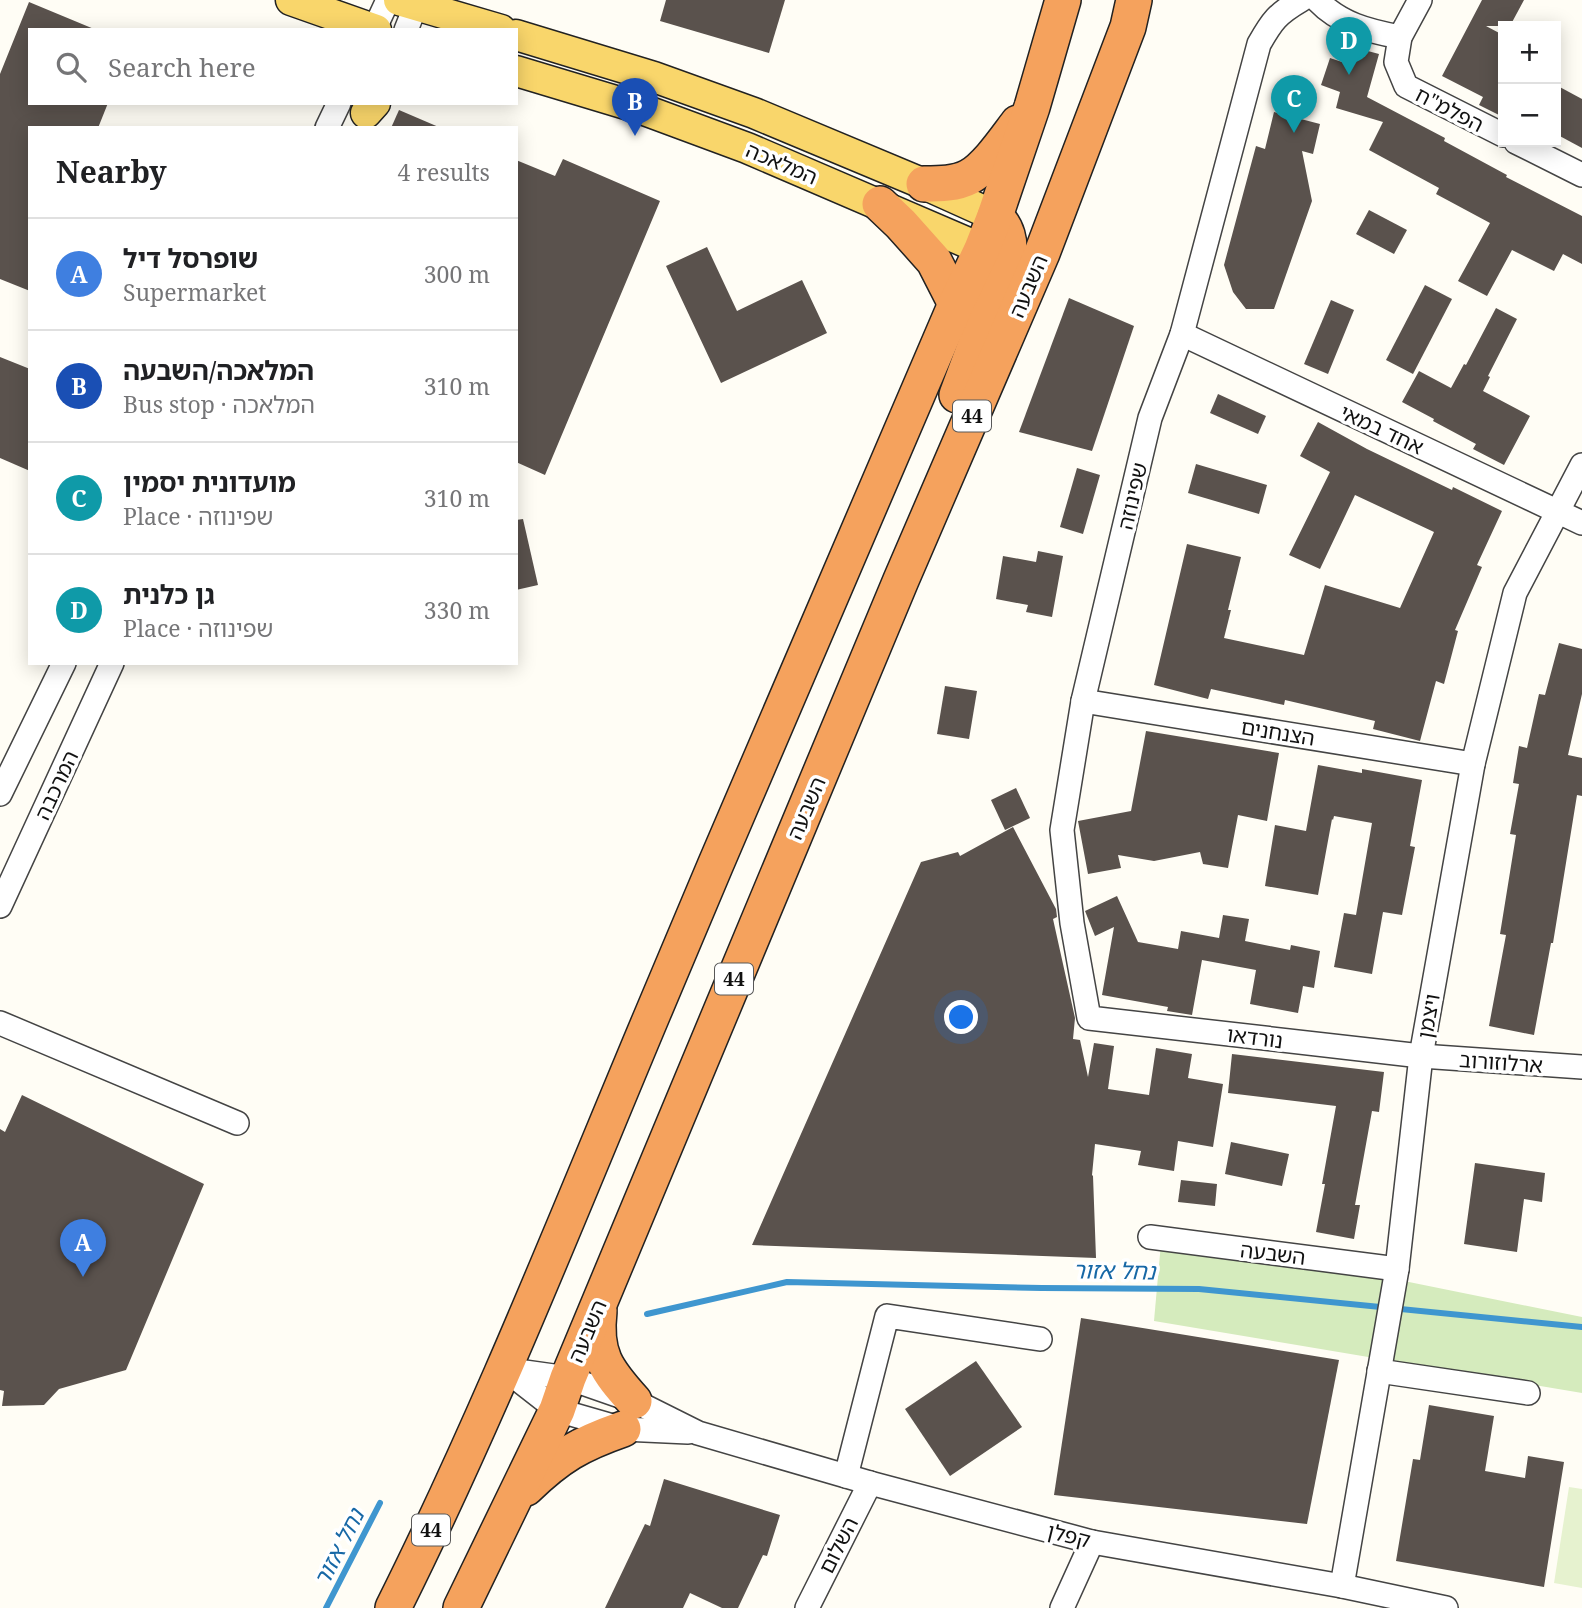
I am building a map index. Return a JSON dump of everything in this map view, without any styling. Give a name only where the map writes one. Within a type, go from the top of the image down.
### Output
[{"type":"highway","name":"44","points":[[393,1608],[504,1369],[956,304],[995,253],[995,216],[1032,107],[1063,0]]},
{"type":"highway","name":"השבעה","points":[[461,1608],[563,1394],[901,580],[1042,253],[1128,27],[1135,0]]},
{"type":"highway","points":[[925,184],[942,184],[970,177],[982,167],[1032,107]]},
{"type":"highway","points":[[880,204],[934,261],[956,304]]},
{"type":"highway","points":[[901,580],[995,253]]},
{"type":"highway","points":[[513,1500],[557,1460],[628,1415],[598,1348],[600,1301]]},
{"type":"main road","points":[[463,0],[499,28]]},
{"type":"main road","points":[[302,3],[370,28]]},
{"type":"main road","points":[[302,3],[331,28]]},
{"type":"main road","name":"המלאכה","points":[[406,7],[494,28]]},
{"type":"main road","name":"המלאכה","points":[[518,35],[654,77],[754,113],[995,216]]},
{"type":"main road","name":"המלאכה","points":[[518,72],[639,108],[735,143],[995,253]]},
{"type":"main road","points":[[995,253],[1017,260],[1034,258],[1042,253]]},
{"type":"street","name":"שפינוזה","points":[[1088,1018],[1072,923],[1062,830],[1083,701],[1150,418],[1182,334],[1259,44],[1272,22],[1284,10],[1301,0]]},
{"type":"street","points":[[1317,0],[1343,21],[1373,32],[1400,37],[1420,0]]},
{"type":"street","points":[[378,28],[406,7]]},
{"type":"street","name":"הפלמ\"ח","points":[[1400,37],[1396,62],[1406,86],[1498,132]]},
{"type":"street","points":[[331,126],[362,110]]},
{"type":"street","points":[[1526,147],[1582,175]]},
{"type":"street","name":"אחד במאי","points":[[1182,334],[1582,523]]},
{"type":"street","name":"ויצמן","points":[[1342,1586],[1395,1277],[1421,1056],[1473,764],[1515,593],[1582,465]]},
{"type":"street","points":[[0,794],[63,665]]},
{"type":"street","name":"המרכבה","points":[[0,906],[111,665]]},
{"type":"street","name":"הצנחנים","points":[[1083,701],[1473,764]]},
{"type":"street","name":"נורדאו","points":[[1088,1018],[1421,1056]]},
{"type":"street","points":[[0,1023],[237,1123]]},
{"type":"street","name":"ארלוזורוב","points":[[1421,1056],[1582,1067]]},
{"type":"street","name":"השבעה","points":[[1150,1237],[1395,1277]]},
{"type":"street","points":[[846,1476],[887,1316],[1040,1339]]},
{"type":"street","name":"קפלן","points":[[504,1369],[563,1394],[628,1415],[1092,1542],[1342,1586],[1446,1608]]},
{"type":"street","name":"קפלן","points":[[504,1369],[563,1394],[628,1415]]},
{"type":"street","points":[[1379,1371],[1528,1393]]},
{"type":"street","name":"השלום","points":[[807,1608],[870,1483]]},
{"type":"street","points":[[1062,1608],[1092,1542]]},
{"type":"green space","points":[[1162,1232],[1582,1317],[1582,1393],[1154,1321]]},
{"type":"green space","points":[[1569,1487],[1582,1489],[1582,1588],[1554,1583]]},
{"type":"building","points":[[666,0],[785,0],[769,53],[660,21]]},
{"type":"building","points":[[1482,0],[1524,0],[1513,21],[1498,21],[1498,26],[1486,26],[1498,32],[1498,114],[1479,105],[1483,97],[1442,76]]},
{"type":"building","points":[[29,2],[92,28],[28,28],[28,105],[107,105],[99,126],[28,126],[28,290],[0,279],[0,74]]},
{"type":"building","points":[[1353,47],[1379,54],[1367,97],[1445,138],[1444,141],[1507,175],[1506,177],[1582,216],[1582,264],[1563,254],[1554,271],[1512,250],[1487,296],[1458,281],[1490,223],[1436,194],[1439,188],[1369,150],[1383,122],[1336,108],[1340,92],[1321,85],[1330,58],[1348,64]]},
{"type":"building","points":[[1561,88],[1582,99],[1582,148],[1561,137]]},
{"type":"building","points":[[399,110],[436,126],[392,126]]},
{"type":"building","points":[[1274,112],[1320,124],[1313,154],[1302,151],[1312,201],[1274,309],[1246,309],[1233,292],[1224,265],[1256,146],[1265,149]]},
{"type":"building","points":[[563,159],[660,201],[545,475],[518,463],[518,161],[555,176]]},
{"type":"building","points":[[1369,210],[1407,230],[1394,254],[1356,234]]},
{"type":"building","points":[[707,247],[737,311],[802,280],[827,333],[721,383],[666,266]]},
{"type":"building","points":[[1425,285],[1452,299],[1413,374],[1386,360]]},
{"type":"building","points":[[1069,298],[1134,326],[1092,451],[1019,432]]},
{"type":"building","points":[[1331,300],[1354,310],[1328,374],[1304,364]]},
{"type":"building","points":[[1496,308],[1517,319],[1483,391],[1530,416],[1504,465],[1473,449],[1476,444],[1402,402],[1419,371],[1451,388]]},
{"type":"building","points":[[0,357],[28,368],[28,470],[0,458]]},
{"type":"building","points":[[1218,394],[1266,416],[1258,434],[1210,413]]},
{"type":"building","points":[[1318,422],[1367,449],[1502,511],[1477,565],[1482,567],[1455,630],[1458,631],[1444,684],[1436,681],[1420,741],[1373,729],[1375,721],[1285,700],[1284,705],[1211,689],[1208,699],[1154,685],[1187,544],[1241,557],[1224,638],[1304,655],[1325,585],[1400,608],[1434,532],[1355,495],[1320,569],[1289,555],[1330,472],[1300,456]]},
{"type":"building","points":[[1196,464],[1267,485],[1259,514],[1188,493]]},
{"type":"building","points":[[1077,468],[1100,475],[1083,534],[1060,527]]},
{"type":"building","points":[[523,519],[538,585],[518,590],[518,520]]},
{"type":"building","points":[[1038,551],[1063,556],[1052,617],[1026,612],[1028,605],[996,599],[1003,556],[1036,562]]},
{"type":"building","points":[[1559,643],[1582,649],[1582,694],[1568,755],[1582,758],[1582,796],[1577,795],[1553,943],[1534,1035],[1489,1026],[1506,935],[1500,934],[1516,835],[1510,834],[1519,784],[1513,783],[1519,746],[1527,748],[1539,694],[1545,695]]},
{"type":"building","points":[[945,686],[977,691],[969,739],[937,734]]},
{"type":"building","points":[[1146,731],[1279,753],[1267,821],[1238,815],[1228,868],[1203,864],[1200,852],[1154,861],[1118,855],[1121,868],[1088,874],[1078,821],[1131,811]]},
{"type":"building","points":[[1318,765],[1362,773],[1362,769],[1422,780],[1410,846],[1415,847],[1402,915],[1383,912],[1372,974],[1334,967],[1344,913],[1356,915],[1372,823],[1334,816],[1318,895],[1265,886],[1275,825],[1306,831]]},
{"type":"building","points":[[1016,788],[1030,818],[1005,830],[991,800]]},
{"type":"building","points":[[1013,827],[1056,909],[1057,917],[1053,919],[1075,1018],[1073,1039],[1080,1040],[1088,1077],[1094,1043],[1114,1046],[1108,1089],[1149,1095],[1156,1048],[1192,1054],[1188,1078],[1223,1084],[1213,1147],[1178,1141],[1174,1171],[1138,1165],[1141,1151],[1095,1144],[1092,1175],[1096,1258],[752,1245],[921,862],[958,852],[960,856]]},
{"type":"building","points":[[1117,896],[1138,942],[1178,949],[1181,931],[1219,938],[1223,915],[1249,919],[1245,941],[1290,950],[1291,945],[1320,951],[1314,988],[1303,986],[1298,1013],[1250,1004],[1256,970],[1202,960],[1192,1015],[1167,1011],[1168,1007],[1102,995],[1114,927],[1095,936],[1085,911]]},
{"type":"building","points":[[1232,1054],[1384,1072],[1379,1112],[1372,1111],[1355,1205],[1360,1205],[1354,1239],[1316,1232],[1336,1106],[1228,1093]]},
{"type":"building","points":[[22,1095],[204,1184],[126,1370],[59,1389],[44,1405],[2,1406],[4,1391],[0,1390],[0,1129],[5,1132]]},
{"type":"building","points":[[1231,1142],[1289,1154],[1282,1186],[1225,1174]]},
{"type":"building","points":[[1475,1163],[1545,1173],[1542,1202],[1524,1199],[1517,1252],[1464,1244]]},
{"type":"building","points":[[1181,1180],[1217,1184],[1215,1206],[1178,1202]]},
{"type":"building","points":[[1081,1318],[1339,1360],[1307,1524],[1054,1495]]},
{"type":"building","points":[[976,1361],[1022,1427],[950,1476],[905,1409]]},
{"type":"building","points":[[1429,1405],[1494,1416],[1485,1471],[1525,1478],[1528,1456],[1564,1462],[1544,1587],[1396,1561],[1413,1459],[1420,1460]]},
{"type":"building","points":[[664,1479],[780,1515],[767,1556],[763,1555],[738,1608],[722,1608],[690,1593],[683,1608],[605,1608],[645,1524],[650,1526]]},
{"type":"waterway","name":"נחל אזור","points":[[647,1314],[787,1282],[1199,1289],[1582,1327]]},
{"type":"waterway","name":"נחל אזור","points":[[326,1608],[380,1503]]},
{"type":"place","name":"גן כלנית","points":[[1349,75]]},
{"type":"place","name":"מועדונית יסמין","points":[[1294,133]]},
{"type":"place","name":"המלאכה/השבעה","points":[[635,136]]},
{"type":"place","name":"שופרסל דיל","points":[[83,1277]]}]
